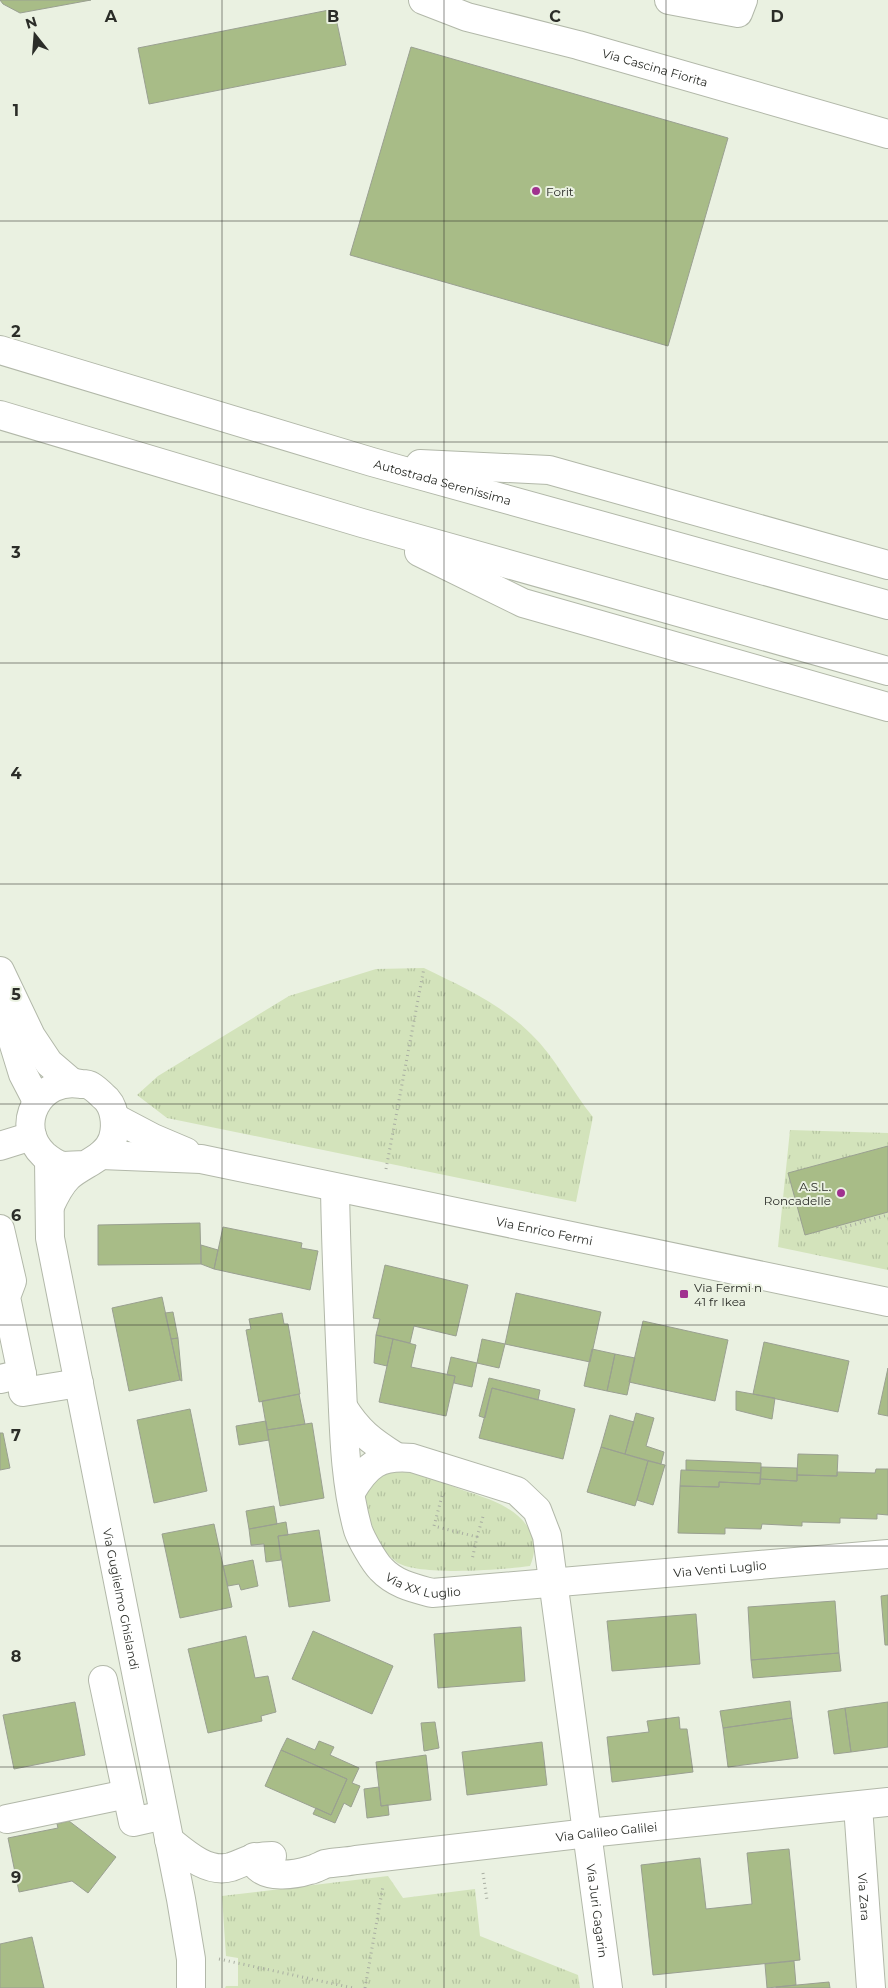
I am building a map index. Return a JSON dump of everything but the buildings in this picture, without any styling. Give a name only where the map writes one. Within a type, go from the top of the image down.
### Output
[{"type":"main road","points":[[669,0],[738,13],[742,0]]},
{"type":"main road","name":"Via Cascina Fiorita","points":[[440,3],[467,16],[578,45],[888,134]]},
{"type":"main road","name":"Autostrada Serenissima","points":[[0,350],[372,462],[888,605]]},
{"type":"main road","points":[[0,415],[362,523],[888,670]]},
{"type":"main road","points":[[372,462],[549,470],[888,565]]},
{"type":"main road","points":[[362,523],[523,604],[888,707]]},
{"type":"main road","points":[[0,971],[31,1036],[50,1063],[70,1081]]},
{"type":"main road","points":[[0,993],[15,1051],[23,1074],[37,1101]]},
{"type":"main road","points":[[49,1207],[59,1187],[92,1160],[113,1139],[115,1118],[107,1098],[90,1085],[70,1081],[50,1088],[37,1101],[30,1118],[32,1136],[38,1149],[49,1160],[63,1166],[92,1160]]},
{"type":"main road","name":"Via Enrico Fermi","points":[[115,1118],[153,1138],[201,1159],[888,1302]]},
{"type":"main road","points":[[0,1146],[32,1136]]},
{"type":"main road","name":"Via Enrico Fermi","points":[[92,1160],[201,1159]]},
{"type":"main road","name":"Via Guglielmo Ghislandi","points":[[49,1160],[50,1238],[167,1827],[191,1959],[191,1988]]},
{"type":"main road","name":"Via XX Luglio","points":[[335,1188],[346,1452],[358,1531],[380,1568],[401,1585],[432,1592],[552,1582]]},
{"type":"main road","points":[[0,1229],[12,1281],[6,1297],[11,1376],[23,1392],[79,1383]]},
{"type":"main road","points":[[343,1407],[353,1424],[369,1440],[395,1456]]},
{"type":"main road","points":[[351,1492],[361,1475],[376,1462],[395,1456],[412,1458],[517,1490],[537,1510],[547,1536],[588,1833]]},
{"type":"main road","name":"Via Venti Luglio","points":[[552,1582],[888,1554]]},
{"type":"main road","points":[[103,1680],[133,1822],[167,1827]]},
{"type":"main road","points":[[7,1819],[128,1794]]},
{"type":"main road","name":"Via Galileo Galilei","points":[[167,1827],[187,1854],[203,1864],[215,1868],[230,1867],[254,1857],[254,1864],[258,1868],[273,1874],[290,1874],[309,1871],[325,1864],[588,1833],[888,1802]]},
{"type":"main road","name":"Via Zara","points":[[858,1806],[871,1988]]},
{"type":"main road","name":"Via Juri Gagarin","points":[[588,1833],[608,1988]]},
{"type":"path","points":[[385,1173],[424,968]]},
{"type":"path","points":[[837,1226],[838,1229],[888,1215]]},
{"type":"path","points":[[449,1469],[434,1526],[477,1537]]},
{"type":"path","points":[[465,1590],[484,1513]]},
{"type":"path","points":[[483,1868],[486,1900]]},
{"type":"path","points":[[365,1988],[384,1880]]},
{"type":"path","points":[[218,1959],[353,1988]]},
{"type":"green space","points":[[424,968],[480,996],[519,1023],[548,1053],[593,1117],[576,1202],[167,1118],[137,1095],[158,1076],[289,996],[376,969]]},
{"type":"green space","points":[[790,1130],[888,1133],[888,1270],[778,1247]]},
{"type":"green space","points":[[392,1467],[417,1473],[489,1499],[515,1513],[531,1533],[534,1549],[530,1566],[442,1571],[424,1570],[398,1563],[379,1544],[371,1524],[366,1501],[367,1489],[371,1481],[380,1473]]},
{"type":"green space","points":[[388,1876],[403,1898],[475,1889],[480,1936],[578,1975],[580,1988],[225,1988],[226,1986],[238,1986],[238,1958],[226,1956],[222,1896]]},
{"type":"place","name":"Forit","points":[[536,191]]},
{"type":"place","name":"A.S.L. Roncadelle","points":[[841,1193]]},
{"type":"place","name":"Via Fermi n 41 fr Ikea","points":[[684,1294]]}]
